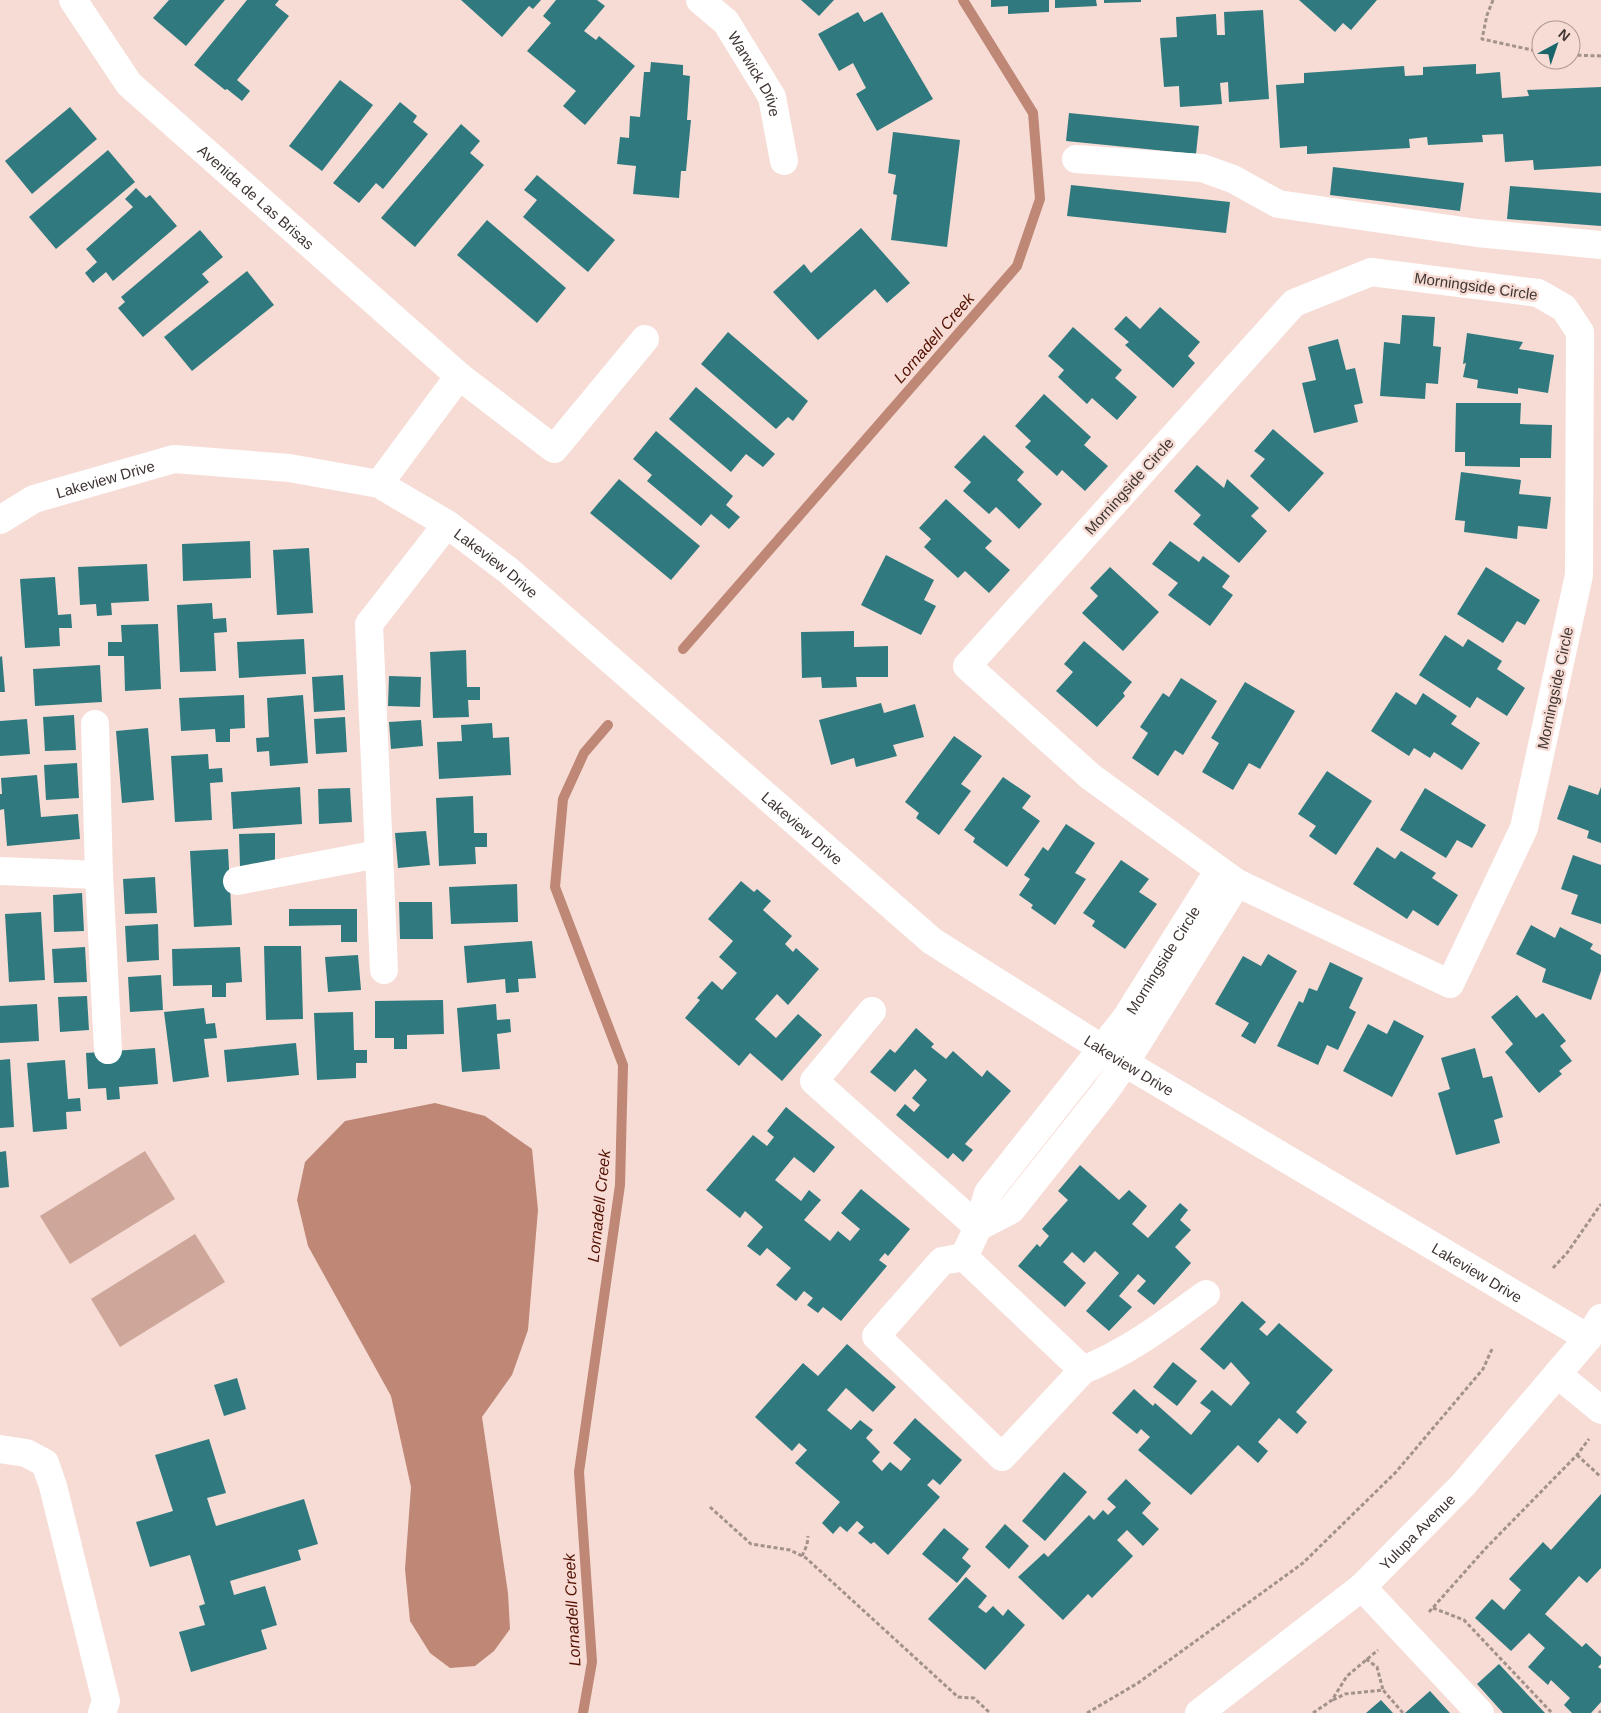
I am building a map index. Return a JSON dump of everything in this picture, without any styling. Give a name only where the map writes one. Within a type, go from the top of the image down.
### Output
[{"type":"street","name":"Avenida de Las Brisas","points":[[73,0],[129,84],[459,376],[554,449],[644,339]]},
{"type":"street","name":"Warwick Drive","points":[[700,0],[726,22],[772,97],[784,162]]},
{"type":"street","points":[[1076,159],[1202,168],[1233,179],[1278,204],[1477,233],[1601,245]]},
{"type":"street","name":"Morningside Circle","points":[[1371,272],[1538,292],[1564,308],[1580,332],[1579,574],[1524,828],[1450,984],[1228,876],[1091,777],[967,666],[1294,303],[1371,272]]},
{"type":"street","points":[[379,484],[459,376]]},
{"type":"street","name":"Lakeview Drive","points":[[0,520],[34,499],[174,459],[289,468],[379,484],[447,524],[509,571],[932,941],[1125,1063],[1594,1328]]},
{"type":"street","points":[[384,970],[368,624],[447,524]]},
{"type":"street","points":[[96,724],[99,875],[108,1050]]},
{"type":"street","points":[[237,881],[378,854]]},
{"type":"street","points":[[0,871],[99,875]]},
{"type":"street","name":"Morningside Circle","points":[[964,1257],[978,1227],[988,1193],[1126,1018],[1228,876]]},
{"type":"street","name":"Morningside Circle","points":[[978,1227],[1011,1210],[1125,1063],[1228,876]]},
{"type":"street","points":[[872,1012],[814,1081],[978,1227]]},
{"type":"street","points":[[1083,1370],[964,1257],[942,1261],[876,1336],[1002,1457],[1083,1370],[1113,1358],[1141,1342],[1206,1294]]},
{"type":"street","name":"Yulupa Avenue","points":[[1199,1713],[1362,1587],[1463,1485],[1594,1328]]},
{"type":"street","points":[[1557,1374],[1601,1410]]},
{"type":"street","points":[[0,1449],[26,1453],[45,1463],[53,1486],[106,1701],[102,1713]]},
{"type":"street","points":[[1362,1587],[1480,1713]]},
{"type":"path","points":[[1493,0],[1486,15],[1482,39],[1531,50]]},
{"type":"path","points":[[1581,55],[1601,56]]},
{"type":"path","points":[[1553,1268],[1567,1253],[1601,1204]]},
{"type":"path","points":[[1087,1713],[1138,1684],[1303,1563],[1396,1472],[1483,1369],[1492,1349]]},
{"type":"path","points":[[1332,1700],[1347,1676],[1366,1659],[1420,1622],[1486,1548],[1578,1455],[1589,1438]]},
{"type":"path","points":[[1578,1455],[1601,1477]]},
{"type":"path","points":[[710,1507],[751,1544],[790,1550],[802,1556],[958,1697],[974,1698],[990,1713]]},
{"type":"path","points":[[802,1556],[807,1545],[808,1536]]},
{"type":"path","points":[[1433,1608],[1464,1620],[1552,1713]]},
{"type":"path","points":[[1366,1659],[1377,1667],[1383,1690],[1403,1713]]},
{"type":"path","points":[[1313,1713],[1332,1700],[1346,1694],[1383,1690]]},
{"type":"shaded area","points":[[435,1103],[485,1116],[532,1149],[538,1210],[528,1330],[512,1375],[482,1417],[508,1593],[510,1629],[494,1651],[475,1666],[450,1668],[430,1653],[410,1621],[405,1569],[411,1487],[391,1396],[308,1246],[297,1200],[305,1162],[345,1121]]},
{"type":"shaded area","points":[[145,1151],[175,1199],[70,1264],[40,1216]]},
{"type":"shaded area","points":[[195,1234],[225,1282],[120,1347],[91,1299]]},
{"type":"building","points":[[169,0],[225,0],[186,46],[153,18]]},
{"type":"building","points":[[247,0],[279,0],[275,5],[289,16],[237,80],[250,91],[242,101],[194,65]]},
{"type":"building","points":[[461,0],[541,0],[533,9],[529,6],[502,37]]},
{"type":"building","points":[[556,0],[597,0],[605,6],[584,31],[596,40],[599,36],[635,66],[585,125],[563,106],[576,91],[527,51],[551,23],[543,16]]},
{"type":"building","points":[[801,0],[834,0],[819,16]]},
{"type":"building","points":[[991,0],[1049,0],[1049,12],[1008,14],[1008,6],[991,7]]},
{"type":"building","points":[[1055,0],[1096,0],[1097,6],[1055,8]]},
{"type":"building","points":[[1104,0],[1141,0],[1141,2],[1104,3]]},
{"type":"building","points":[[1299,0],[1377,0],[1351,30],[1343,23],[1335,32]]},
{"type":"building","points":[[1263,10],[1269,99],[1229,102],[1228,82],[1220,83],[1222,104],[1180,107],[1179,86],[1164,87],[1160,38],[1177,37],[1176,17],[1216,14],[1217,35],[1225,35],[1224,12]]},
{"type":"building","points":[[858,12],[864,22],[882,12],[933,99],[877,131],[856,94],[866,88],[853,63],[839,71],[818,34]]},
{"type":"building","points":[[651,62],[683,65],[683,75],[690,76],[687,120],[691,120],[686,171],[681,171],[679,198],[633,194],[636,166],[617,164],[620,137],[629,138],[630,116],[640,117],[644,72],[650,72]]},
{"type":"building","points":[[1476,64],[1476,74],[1500,72],[1502,98],[1529,96],[1527,90],[1601,87],[1601,166],[1534,170],[1533,160],[1505,162],[1503,134],[1482,135],[1483,142],[1428,145],[1427,137],[1409,139],[1410,148],[1307,154],[1307,146],[1280,148],[1276,85],[1304,83],[1304,73],[1404,66],[1405,76],[1423,75],[1423,67]]},
{"type":"building","points":[[340,80],[373,105],[322,171],[289,146]]},
{"type":"building","points":[[400,102],[417,116],[413,122],[428,134],[383,189],[376,183],[359,203],[333,183]]},
{"type":"building","points":[[70,107],[97,139],[32,194],[5,161]]},
{"type":"building","points":[[1069,113],[1199,126],[1196,154],[1066,141]]},
{"type":"building","points":[[461,124],[480,141],[470,153],[484,165],[415,247],[381,218]]},
{"type":"building","points":[[893,132],[960,140],[947,247],[891,240],[897,195],[893,194],[896,175],[888,173]]},
{"type":"building","points":[[108,150],[135,182],[56,249],[29,217]]},
{"type":"building","points":[[1333,167],[1464,183],[1460,211],[1330,195]]},
{"type":"building","points":[[537,175],[615,240],[588,272],[523,217],[537,200],[524,190]]},
{"type":"building","points":[[1071,185],[1230,202],[1226,233],[1067,216]]},
{"type":"building","points":[[1510,186],[1601,193],[1601,226],[1507,219]]},
{"type":"building","points":[[136,188],[146,198],[150,195],[177,226],[113,281],[106,272],[93,283],[85,273],[97,262],[86,249],[133,207],[125,199]]},
{"type":"building","points":[[487,220],[566,288],[537,323],[457,255]]},
{"type":"building","points":[[861,228],[910,283],[887,303],[875,289],[818,340],[773,292],[804,264],[811,273]]},
{"type":"building","points":[[200,230],[223,257],[202,274],[209,282],[143,337],[118,308],[125,302],[121,297]]},
{"type":"building","points":[[247,271],[274,305],[192,371],[164,337]]},
{"type":"building","points":[[1160,307],[1200,342],[1188,356],[1195,363],[1173,388],[1125,345],[1129,342],[1114,329],[1126,316],[1140,329]]},
{"type":"building","points":[[1402,315],[1435,317],[1433,346],[1441,347],[1438,384],[1426,383],[1425,399],[1380,396],[1384,342],[1400,344]]},
{"type":"building","points":[[1073,327],[1122,370],[1115,378],[1137,397],[1117,420],[1092,398],[1087,404],[1058,377],[1064,370],[1048,356]]},
{"type":"building","points":[[728,332],[808,401],[793,421],[788,417],[776,429],[701,364]]},
{"type":"building","points":[[1467,333],[1523,342],[1519,349],[1554,355],[1548,393],[1518,388],[1518,394],[1477,388],[1478,380],[1463,377],[1466,363],[1463,364]]},
{"type":"building","points":[[1338,339],[1346,370],[1355,368],[1363,403],[1354,405],[1358,422],[1314,433],[1302,383],[1316,380],[1308,347]]},
{"type":"building","points":[[696,387],[775,454],[763,467],[746,454],[731,472],[669,419]]},
{"type":"building","points":[[1044,394],[1091,437],[1084,445],[1108,466],[1085,491],[1062,470],[1057,476],[1025,447],[1031,441],[1015,426]]},
{"type":"building","points":[[1456,403],[1521,403],[1520,424],[1552,425],[1551,458],[1520,458],[1520,467],[1465,466],[1465,452],[1455,452]]},
{"type":"building","points":[[1273,429],[1324,473],[1289,512],[1250,476],[1265,459],[1254,451]]},
{"type":"building","points":[[656,431],[733,496],[726,505],[740,517],[729,529],[711,514],[701,526],[647,481],[652,475],[633,459]]},
{"type":"building","points":[[984,435],[1024,472],[1017,480],[1042,504],[1019,529],[996,507],[989,514],[963,491],[971,482],[954,467]]},
{"type":"building","points":[[1197,465],[1224,488],[1227,479],[1259,508],[1251,516],[1267,531],[1239,563],[1193,524],[1201,515],[1174,491]]},
{"type":"building","points":[[1461,472],[1521,480],[1519,494],[1551,497],[1547,529],[1518,526],[1517,539],[1464,532],[1465,521],[1455,520]]},
{"type":"building","points":[[619,479],[700,546],[671,580],[590,513]]},
{"type":"building","points":[[946,499],[992,541],[985,548],[1010,570],[989,593],[965,571],[958,578],[924,547],[931,539],[919,528]]},
{"type":"building","points":[[250,541],[251,578],[183,581],[182,544]]},
{"type":"building","points":[[1170,541],[1199,562],[1203,556],[1230,576],[1222,587],[1233,595],[1210,626],[1168,595],[1178,583],[1152,564]]},
{"type":"building","points":[[309,548],[313,613],[277,615],[273,550]]},
{"type":"building","points":[[886,555],[934,580],[924,600],[936,606],[921,635],[861,605]]},
{"type":"building","points":[[147,564],[149,601],[111,603],[112,615],[97,616],[96,604],[80,605],[78,567]]},
{"type":"building","points":[[1110,567],[1159,612],[1123,651],[1082,613],[1098,596],[1090,588]]},
{"type":"building","points":[[1486,567],[1540,600],[1525,625],[1517,621],[1503,643],[1457,614]]},
{"type":"building","points":[[55,577],[58,615],[71,614],[72,628],[59,628],[60,646],[25,648],[20,579]]},
{"type":"building","points":[[212,603],[213,619],[226,618],[227,632],[214,633],[216,671],[180,672],[177,605]]},
{"type":"building","points":[[158,624],[161,689],[125,691],[124,656],[108,656],[108,642],[122,642],[121,625]]},
{"type":"building","points":[[854,631],[854,647],[888,646],[888,677],[856,677],[857,687],[822,688],[821,677],[802,678],[801,632]]},
{"type":"building","points":[[1445,635],[1463,647],[1468,639],[1502,661],[1497,669],[1525,688],[1507,716],[1477,697],[1470,708],[1419,675]]},
{"type":"building","points":[[304,639],[306,674],[239,678],[237,642]]},
{"type":"building","points":[[1084,641],[1132,682],[1123,693],[1125,696],[1097,727],[1056,691],[1073,672],[1064,664]]},
{"type":"building","points":[[466,650],[467,687],[480,687],[480,700],[468,700],[469,717],[433,718],[430,652]]},
{"type":"building","points":[[2,656],[5,692],[0,692],[0,657]]},
{"type":"building","points":[[100,665],[102,702],[35,706],[33,669]]},
{"type":"building","points":[[343,675],[345,710],[314,712],[312,677]]},
{"type":"building","points":[[389,676],[421,677],[420,707],[388,706]]},
{"type":"building","points":[[1181,678],[1217,701],[1183,755],[1175,750],[1158,776],[1132,758],[1148,733],[1140,727],[1163,693],[1169,697]]},
{"type":"building","points":[[1245,682],[1295,711],[1260,769],[1249,763],[1233,790],[1202,772],[1219,743],[1211,738]]},
{"type":"building","points":[[1396,692],[1416,705],[1423,693],[1457,716],[1451,724],[1480,743],[1462,770],[1434,752],[1430,758],[1414,748],[1409,756],[1371,731]]},
{"type":"building","points":[[244,695],[245,728],[230,729],[230,742],[216,742],[215,729],[181,731],[179,698]]},
{"type":"building","points":[[303,695],[308,763],[270,766],[269,751],[257,752],[256,738],[269,737],[267,698]]},
{"type":"building","points":[[881,703],[884,713],[915,704],[924,737],[893,745],[897,756],[856,767],[854,758],[831,765],[819,720]]},
{"type":"building","points":[[74,715],[76,750],[45,751],[43,717]]},
{"type":"building","points":[[345,717],[347,752],[316,754],[314,719]]},
{"type":"building","points":[[27,719],[30,754],[0,756],[0,721]]},
{"type":"building","points":[[421,720],[423,746],[391,749],[389,722]]},
{"type":"building","points":[[492,723],[493,738],[509,737],[511,775],[439,779],[437,742],[462,741],[461,725]]},
{"type":"building","points":[[148,728],[154,800],[122,803],[116,731]]},
{"type":"building","points":[[954,736],[982,756],[961,784],[971,791],[939,835],[916,818],[919,813],[905,802]]},
{"type":"building","points":[[208,754],[209,769],[222,768],[223,782],[210,783],[212,820],[175,822],[171,756]]},
{"type":"building","points":[[77,763],[79,798],[46,800],[44,765]]},
{"type":"building","points":[[1327,771],[1372,801],[1336,855],[1309,836],[1316,826],[1298,814]]},
{"type":"building","points":[[37,775],[41,817],[78,814],[80,839],[7,846],[4,809],[0,810],[1,778]]},
{"type":"building","points":[[1003,777],[1031,796],[1022,808],[1040,821],[1007,867],[973,842],[975,838],[964,830]]},
{"type":"building","points":[[1569,785],[1598,795],[1601,787],[1601,843],[1587,838],[1589,831],[1557,819]]},
{"type":"building","points":[[300,787],[302,824],[233,829],[231,792]]},
{"type":"building","points":[[350,788],[352,822],[319,824],[318,789]]},
{"type":"building","points":[[1425,788],[1486,825],[1472,848],[1457,840],[1446,858],[1400,830]]},
{"type":"building","points":[[473,796],[474,833],[487,833],[487,847],[475,847],[476,864],[439,866],[436,798]]},
{"type":"building","points":[[1066,824],[1095,843],[1075,873],[1086,879],[1055,925],[1031,908],[1033,905],[1019,895],[1030,879],[1024,875],[1043,847],[1048,851]]},
{"type":"building","points":[[426,831],[430,865],[398,868],[395,833]]},
{"type":"building","points":[[275,833],[275,866],[240,867],[239,834]]},
{"type":"building","points":[[1377,847],[1395,859],[1401,851],[1436,873],[1432,878],[1458,895],[1438,926],[1413,910],[1407,919],[1353,884]]},
{"type":"building","points":[[228,849],[232,925],[194,927],[190,851]]},
{"type":"building","points":[[1573,855],[1601,865],[1601,924],[1571,914],[1578,895],[1561,889]]},
{"type":"building","points":[[1121,860],[1149,879],[1139,892],[1157,904],[1125,949],[1092,926],[1095,921],[1083,913]]},
{"type":"building","points":[[155,877],[157,913],[125,914],[123,879]]},
{"type":"building","points":[[741,881],[754,892],[757,889],[771,901],[763,910],[792,936],[785,944],[793,952],[796,948],[819,969],[788,1005],[777,994],[755,1019],[776,1038],[798,1014],[822,1035],[782,1081],[750,1053],[739,1066],[685,1018],[700,1000],[697,998],[712,981],[722,990],[737,973],[719,957],[733,941],[708,919]]},
{"type":"building","points":[[517,884],[518,922],[451,924],[449,887]]},
{"type":"building","points":[[82,893],[84,931],[54,932],[53,895]]},
{"type":"building","points":[[399,902],[432,902],[433,939],[400,939]]},
{"type":"building","points":[[289,909],[357,909],[357,942],[341,942],[341,925],[289,926]]},
{"type":"building","points":[[41,912],[45,980],[9,982],[5,914]]},
{"type":"building","points":[[158,924],[159,960],[127,962],[125,926]]},
{"type":"building","points":[[1531,925],[1555,938],[1560,927],[1593,944],[1590,949],[1601,955],[1601,971],[1591,1000],[1542,982],[1546,969],[1516,954]]},
{"type":"building","points":[[532,941],[536,978],[518,979],[519,992],[506,993],[505,979],[467,983],[464,946]]},
{"type":"building","points":[[264,946],[301,946],[303,1019],[266,1020]]},
{"type":"building","points":[[85,947],[87,982],[54,983],[52,949]]},
{"type":"building","points":[[240,947],[242,982],[226,983],[226,997],[212,997],[212,985],[173,986],[172,949]]},
{"type":"building","points":[[1268,954],[1297,971],[1255,1044],[1241,1036],[1249,1023],[1215,1004],[1243,956],[1261,966]]},
{"type":"building","points":[[358,955],[361,990],[328,992],[325,957]]},
{"type":"building","points":[[1330,962],[1363,978],[1349,1008],[1356,1012],[1338,1050],[1327,1045],[1318,1065],[1277,1046],[1299,1001],[1303,1003],[1309,988],[1317,991]]},
{"type":"building","points":[[161,975],[163,1010],[130,1012],[128,977]]},
{"type":"building","points":[[1517,995],[1536,1018],[1543,1013],[1566,1041],[1560,1046],[1572,1061],[1559,1071],[1562,1074],[1539,1093],[1505,1052],[1513,1044],[1491,1017]]},
{"type":"building","points":[[87,996],[89,1030],[60,1032],[58,997]]},
{"type":"building","points":[[443,1000],[444,1034],[407,1035],[407,1049],[394,1049],[394,1038],[375,1038],[375,1001]]},
{"type":"building","points":[[37,1004],[39,1041],[0,1043],[0,1006]]},
{"type":"building","points":[[496,1004],[497,1020],[510,1019],[511,1032],[497,1034],[500,1069],[462,1072],[457,1008]]},
{"type":"building","points":[[204,1008],[206,1024],[215,1023],[217,1038],[204,1039],[209,1077],[173,1082],[164,1012]]},
{"type":"building","points":[[353,1012],[354,1050],[367,1050],[367,1063],[356,1063],[356,1078],[317,1080],[314,1013]]},
{"type":"building","points":[[1394,1020],[1424,1036],[1392,1097],[1343,1071],[1368,1024],[1387,1034]]},
{"type":"building","points":[[916,1028],[934,1044],[931,1047],[946,1059],[953,1051],[982,1077],[987,1070],[1011,1091],[965,1144],[973,1150],[963,1162],[953,1153],[948,1159],[896,1115],[905,1104],[914,1112],[920,1105],[912,1098],[927,1080],[915,1069],[895,1092],[870,1072],[890,1049],[895,1053]]},
{"type":"building","points":[[296,1043],[299,1075],[227,1082],[224,1050]]},
{"type":"building","points":[[155,1048],[158,1084],[119,1087],[120,1099],[107,1100],[106,1088],[88,1089],[86,1053]]},
{"type":"building","points":[[1475,1048],[1483,1078],[1492,1076],[1503,1117],[1494,1120],[1500,1143],[1456,1155],[1438,1093],[1450,1089],[1441,1058]]},
{"type":"building","points":[[10,1059],[14,1127],[0,1128],[0,1060]]},
{"type":"building","points":[[65,1060],[68,1099],[80,1098],[81,1111],[66,1112],[67,1129],[33,1132],[27,1063]]},
{"type":"building","points":[[786,1107],[835,1147],[814,1173],[794,1157],[775,1180],[801,1201],[809,1190],[821,1200],[804,1220],[830,1241],[838,1231],[850,1241],[860,1229],[841,1213],[861,1189],[910,1229],[888,1256],[885,1253],[879,1260],[887,1266],[841,1321],[823,1307],[818,1313],[807,1305],[813,1298],[804,1291],[796,1301],[776,1285],[791,1268],[767,1248],[760,1256],[747,1246],[763,1227],[745,1211],[740,1218],[706,1190],[753,1135],[767,1146],[774,1137],[767,1131]]},
{"type":"building","points":[[6,1151],[9,1187],[0,1188],[0,1152]]},
{"type":"building","points":[[1080,1165],[1119,1200],[1129,1190],[1147,1206],[1132,1224],[1148,1238],[1180,1203],[1188,1210],[1180,1220],[1191,1230],[1175,1247],[1191,1263],[1154,1305],[1137,1291],[1146,1281],[1138,1274],[1119,1296],[1132,1307],[1109,1331],[1086,1311],[1119,1273],[1095,1251],[1084,1263],[1072,1252],[1063,1262],[1086,1283],[1065,1307],[1018,1266],[1037,1244],[1040,1247],[1049,1236],[1042,1229],[1068,1200],[1058,1191]]},
{"type":"building","points":[[1242,1301],[1266,1322],[1259,1329],[1267,1336],[1279,1323],[1333,1370],[1296,1412],[1307,1422],[1297,1434],[1279,1418],[1258,1442],[1268,1451],[1258,1463],[1238,1445],[1191,1495],[1138,1450],[1150,1437],[1141,1429],[1137,1434],[1112,1413],[1134,1389],[1153,1406],[1155,1403],[1191,1435],[1211,1411],[1200,1403],[1212,1390],[1231,1406],[1250,1383],[1231,1362],[1224,1370],[1200,1349]]},
{"type":"building","points":[[847,1344],[896,1387],[873,1412],[846,1388],[827,1410],[851,1430],[860,1420],[873,1430],[866,1438],[880,1452],[872,1461],[882,1471],[890,1462],[901,1471],[911,1459],[893,1443],[915,1418],[962,1460],[940,1485],[933,1479],[927,1485],[940,1497],[888,1555],[874,1542],[871,1544],[858,1533],[864,1527],[857,1521],[847,1532],[840,1526],[833,1534],[822,1523],[840,1502],[795,1463],[807,1450],[799,1443],[792,1451],[755,1417],[803,1363],[818,1376]]},
{"type":"building","points":[[1173,1362],[1197,1381],[1177,1406],[1153,1387]]},
{"type":"building","points":[[237,1378],[246,1409],[224,1416],[214,1385]]},
{"type":"building","points":[[209,1439],[226,1493],[207,1498],[216,1526],[304,1499],[318,1544],[298,1550],[301,1560],[230,1581],[234,1595],[265,1586],[277,1625],[261,1630],[267,1649],[191,1672],[179,1632],[205,1625],[199,1606],[205,1604],[190,1555],[150,1567],[136,1522],[173,1511],[155,1455]]},
{"type":"building","points":[[1064,1472],[1087,1492],[1045,1541],[1022,1521]]},
{"type":"building","points":[[1126,1479],[1151,1503],[1142,1513],[1159,1529],[1143,1546],[1127,1530],[1117,1540],[1133,1556],[1092,1598],[1088,1594],[1063,1620],[1018,1577],[1044,1553],[1048,1557],[1089,1515],[1094,1520],[1103,1510],[1108,1515],[1116,1507],[1107,1499]]},
{"type":"building","points":[[1601,1494],[1601,1568],[1587,1583],[1579,1576],[1545,1614],[1582,1647],[1586,1643],[1601,1657],[1601,1664],[1598,1667],[1601,1669],[1601,1702],[1591,1713],[1572,1713],[1564,1705],[1570,1698],[1551,1680],[1548,1685],[1528,1667],[1545,1648],[1529,1633],[1511,1651],[1475,1618],[1492,1599],[1504,1610],[1521,1590],[1509,1579],[1543,1542],[1551,1550]]},
{"type":"building","points":[[1005,1524],[1029,1546],[1009,1569],[985,1547]]},
{"type":"building","points":[[944,1528],[969,1549],[962,1558],[971,1566],[957,1583],[922,1554]]},
{"type":"building","points":[[966,1577],[987,1596],[978,1607],[986,1613],[993,1606],[1003,1616],[1008,1609],[1025,1625],[985,1670],[928,1619]]},
{"type":"building","points":[[1499,1664],[1545,1713],[1503,1713],[1477,1684]]},
{"type":"building","points":[[1430,1691],[1450,1713],[1405,1713]]},
{"type":"building","points":[[1381,1700],[1393,1713],[1366,1713]]},
{"type":"waterway","name":"Lornadell Creek","points":[[683,649],[1017,266],[1040,199],[1033,113],[963,0]]},
{"type":"waterway","name":"Lornadell Creek","points":[[583,1713],[592,1662],[579,1472],[620,1185],[623,1065],[555,887],[563,799],[584,753],[608,725]]}]
